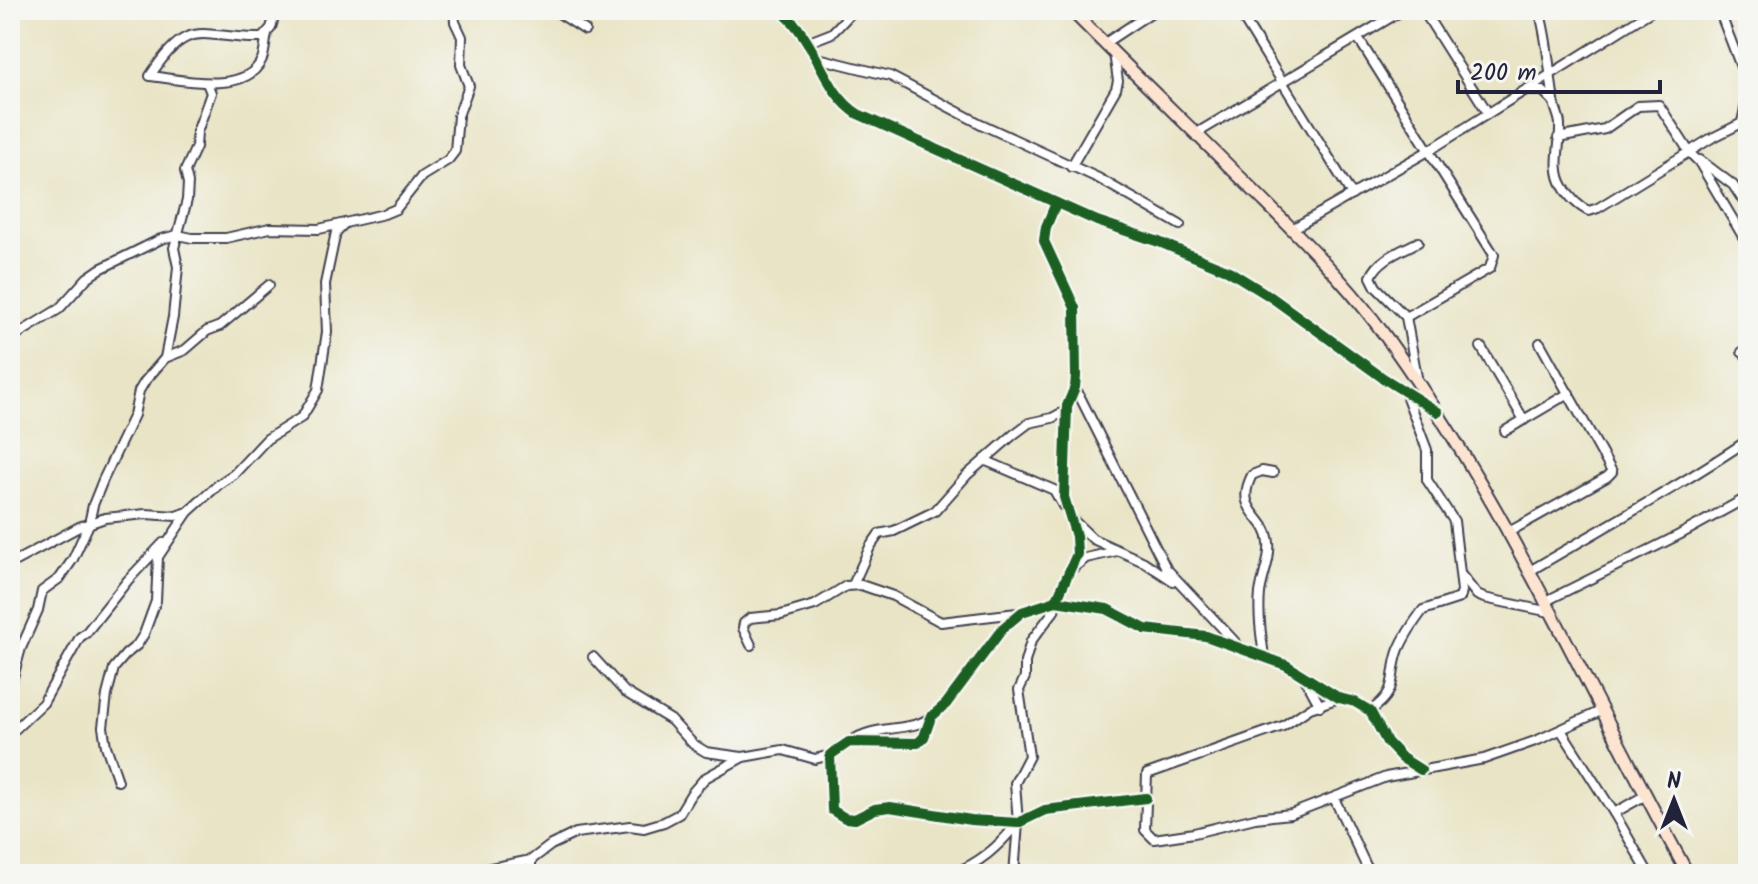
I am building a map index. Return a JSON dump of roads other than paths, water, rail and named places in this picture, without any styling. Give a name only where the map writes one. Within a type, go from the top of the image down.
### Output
[{"type":"main road","points":[[1071,10],[1292,229],[1373,320],[1465,454],[1688,874]]},
{"type":"street","points":[[267,34],[254,38],[206,33],[179,39],[150,76],[225,83],[250,73],[262,59],[276,10]]},
{"type":"street","points":[[10,339],[59,309],[87,278],[145,245],[178,235],[226,238],[262,229],[319,229],[396,209],[422,176],[448,160],[455,151],[458,116],[469,86],[461,65],[462,37],[454,10]]},
{"type":"street","points":[[554,10],[585,30]]},
{"type":"street","points":[[639,10],[648,13],[660,10]]},
{"type":"street","points":[[780,10],[796,22],[834,92],[844,105],[858,114],[1056,203],[1229,271],[1438,412]]},
{"type":"street","points":[[809,42],[832,33],[854,10]]},
{"type":"street","points":[[1105,43],[1155,10]]},
{"type":"street","points":[[1238,10],[1352,195]]},
{"type":"street","points":[[1197,133],[1403,10]]},
{"type":"street","points":[[1423,10],[1488,113]]},
{"type":"street","points":[[1539,10],[1559,120],[1557,147],[1563,187],[1589,211],[1745,121],[1748,95]]},
{"type":"street","points":[[1292,229],[1430,150],[1653,10]]},
{"type":"street","points":[[1719,10],[1748,85]]},
{"type":"street","points":[[1358,38],[1494,255],[1490,268],[1406,317]]},
{"type":"street","points":[[1071,167],[1116,89],[1118,81],[1114,52]]},
{"type":"street","points":[[818,58],[890,76],[981,124],[1098,178],[1180,225]]},
{"type":"street","points":[[10,688],[42,591],[66,571],[134,415],[139,391],[165,358],[178,263],[174,248],[187,200],[185,171],[196,147],[197,132],[211,93],[207,83]]},
{"type":"street","points":[[1525,92],[1543,91],[1554,102]]},
{"type":"street","points":[[1558,138],[1605,129],[1638,106],[1659,105],[1699,162],[1748,245]]},
{"type":"street","points":[[1690,153],[1733,185],[1748,208]]},
{"type":"street","points":[[1056,203],[1044,241],[1075,308],[1075,387],[1166,568],[1241,648]]},
{"type":"street","points":[[118,781],[106,746],[104,710],[114,668],[137,645],[152,613],[156,601],[158,557],[188,512],[234,474],[267,439],[302,417],[310,405],[318,390],[325,343],[325,284],[331,248],[336,232],[346,223]]},
{"type":"street","points":[[1417,382],[1406,317],[1371,277],[1374,268],[1418,242]]},
{"type":"street","points":[[165,358],[185,350],[207,331],[220,326],[269,285]]},
{"type":"street","points":[[1507,533],[1611,475],[1611,468],[1540,343]]},
{"type":"street","points":[[1481,347],[1524,420]]},
{"type":"street","points":[[1014,874],[1018,823],[1015,783],[1029,756],[1019,690],[1025,677],[1025,662],[1031,641],[1054,611],[1077,554],[1076,536],[1064,497],[1067,410],[1075,387]]},
{"type":"street","points":[[1370,711],[1390,692],[1397,654],[1423,610],[1460,598],[1462,576],[1454,521],[1427,480],[1427,450],[1404,391]]},
{"type":"street","points":[[1505,431],[1569,393]]},
{"type":"street","points":[[853,585],[879,534],[894,531],[935,511],[967,475],[1029,423],[1052,418],[1067,410]]},
{"type":"street","points":[[1528,572],[1686,481],[1748,440]]},
{"type":"street","points":[[984,460],[1054,490],[1068,515],[1093,539],[1144,562],[1181,585]]},
{"type":"street","points":[[1264,656],[1260,608],[1270,542],[1267,533],[1250,512],[1246,485],[1252,475],[1262,471],[1273,473]]},
{"type":"street","points":[[1462,576],[1477,595],[1547,607],[1748,497]]},
{"type":"street","points":[[10,564],[89,524],[121,515],[176,516],[188,512]]},
{"type":"street","points":[[10,734],[43,703],[80,637],[128,580],[169,538]]},
{"type":"street","points":[[1071,570],[1086,558],[1118,551]]},
{"type":"street","points":[[751,645],[743,628],[750,618],[781,615],[815,605],[853,585],[893,596],[941,622],[1022,612],[1056,601],[1107,609],[1145,629],[1206,636],[1264,656],[1339,698],[1355,702],[1370,711],[1387,742],[1402,758],[1421,770]]},
{"type":"street","points":[[593,657],[625,692],[671,720],[693,744],[706,752],[743,757],[783,750],[815,759],[830,755],[873,730],[921,723],[931,717],[946,704],[1000,631],[1022,612]]},
{"type":"street","points":[[1304,676],[1320,706]]},
{"type":"street","points":[[1339,698],[1310,708],[1283,726],[1147,774],[1145,830],[1154,839],[1255,818],[1277,817],[1313,807],[1386,777],[1484,759],[1561,730],[1603,710]]},
{"type":"street","points":[[849,742],[918,743],[924,737],[931,717]]},
{"type":"street","points":[[1561,730],[1649,874]]},
{"type":"street","points":[[830,755],[831,804],[836,813],[845,818],[861,818],[875,809],[890,807],[971,820],[1018,823]]},
{"type":"street","points":[[514,874],[551,845],[576,833],[630,826],[644,828],[664,822],[679,814],[705,778],[743,757]]},
{"type":"street","points":[[1614,813],[1646,795]]},
{"type":"street","points":[[952,874],[975,866],[1018,823],[1045,810],[1146,798]]},
{"type":"street","points":[[1334,798],[1370,874]]},
{"type":"street","points":[[460,874],[526,862]]},
{"type":"street","points":[[526,862],[531,874]]}]
